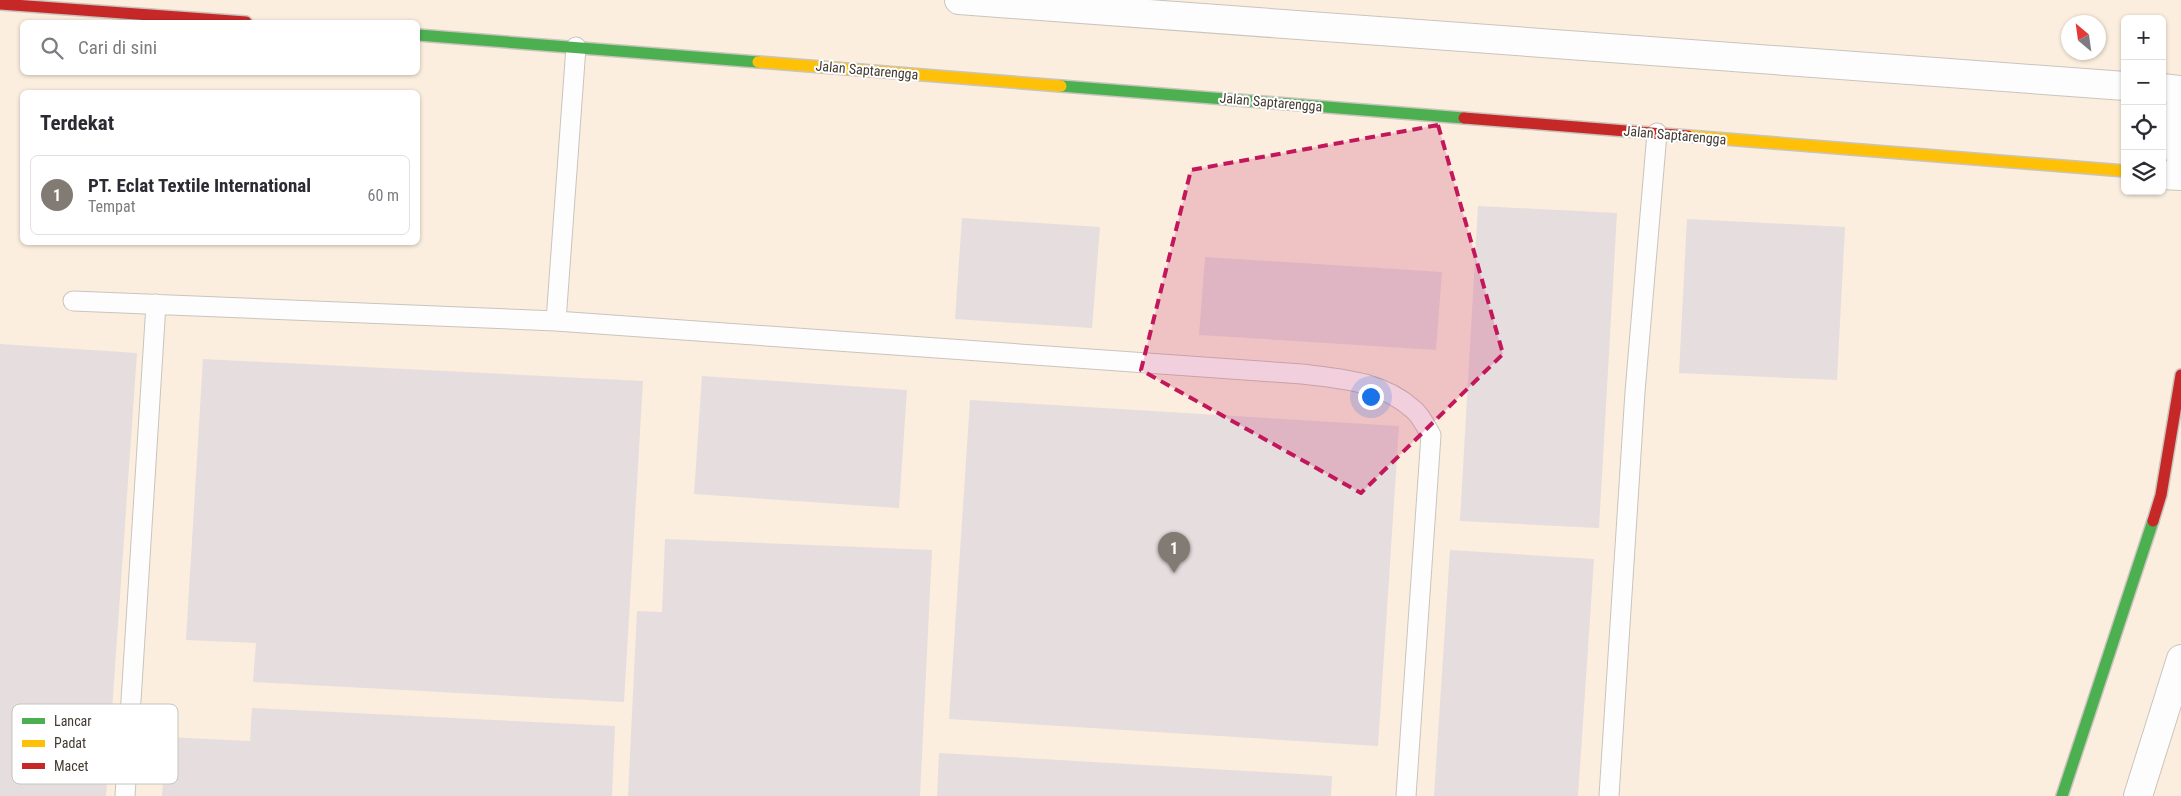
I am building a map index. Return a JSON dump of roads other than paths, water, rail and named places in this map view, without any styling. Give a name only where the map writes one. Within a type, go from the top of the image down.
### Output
[{"type":"street","points":[[959,0],[2121,86]]},
{"type":"street","points":[[0,4],[219,20]]},
{"type":"street","name":"Jalan Saptarengga","points":[[420,35],[2121,172]]},
{"type":"street","points":[[2166,88],[2181,90]]},
{"type":"street","points":[[2181,105],[2178,111],[2174,134],[2181,159]]},
{"type":"street","points":[[2166,174],[2181,176]]},
{"type":"street","points":[[2062,796],[2161,495],[2181,375]]},
{"type":"street","points":[[2138,796],[2181,659]]},
{"type":"lane","points":[[556,320],[576,47]]},
{"type":"lane","points":[[1608,796],[1635,392],[1657,133]]},
{"type":"lane","points":[[73,301],[556,320],[1302,374],[1359,381],[1386,390],[1415,410],[1431,435],[1406,796]]},
{"type":"lane","points":[[131,704],[156,304]]},
{"type":"place","name":"PT. Eclat Textile International","points":[[1174,573]]}]
